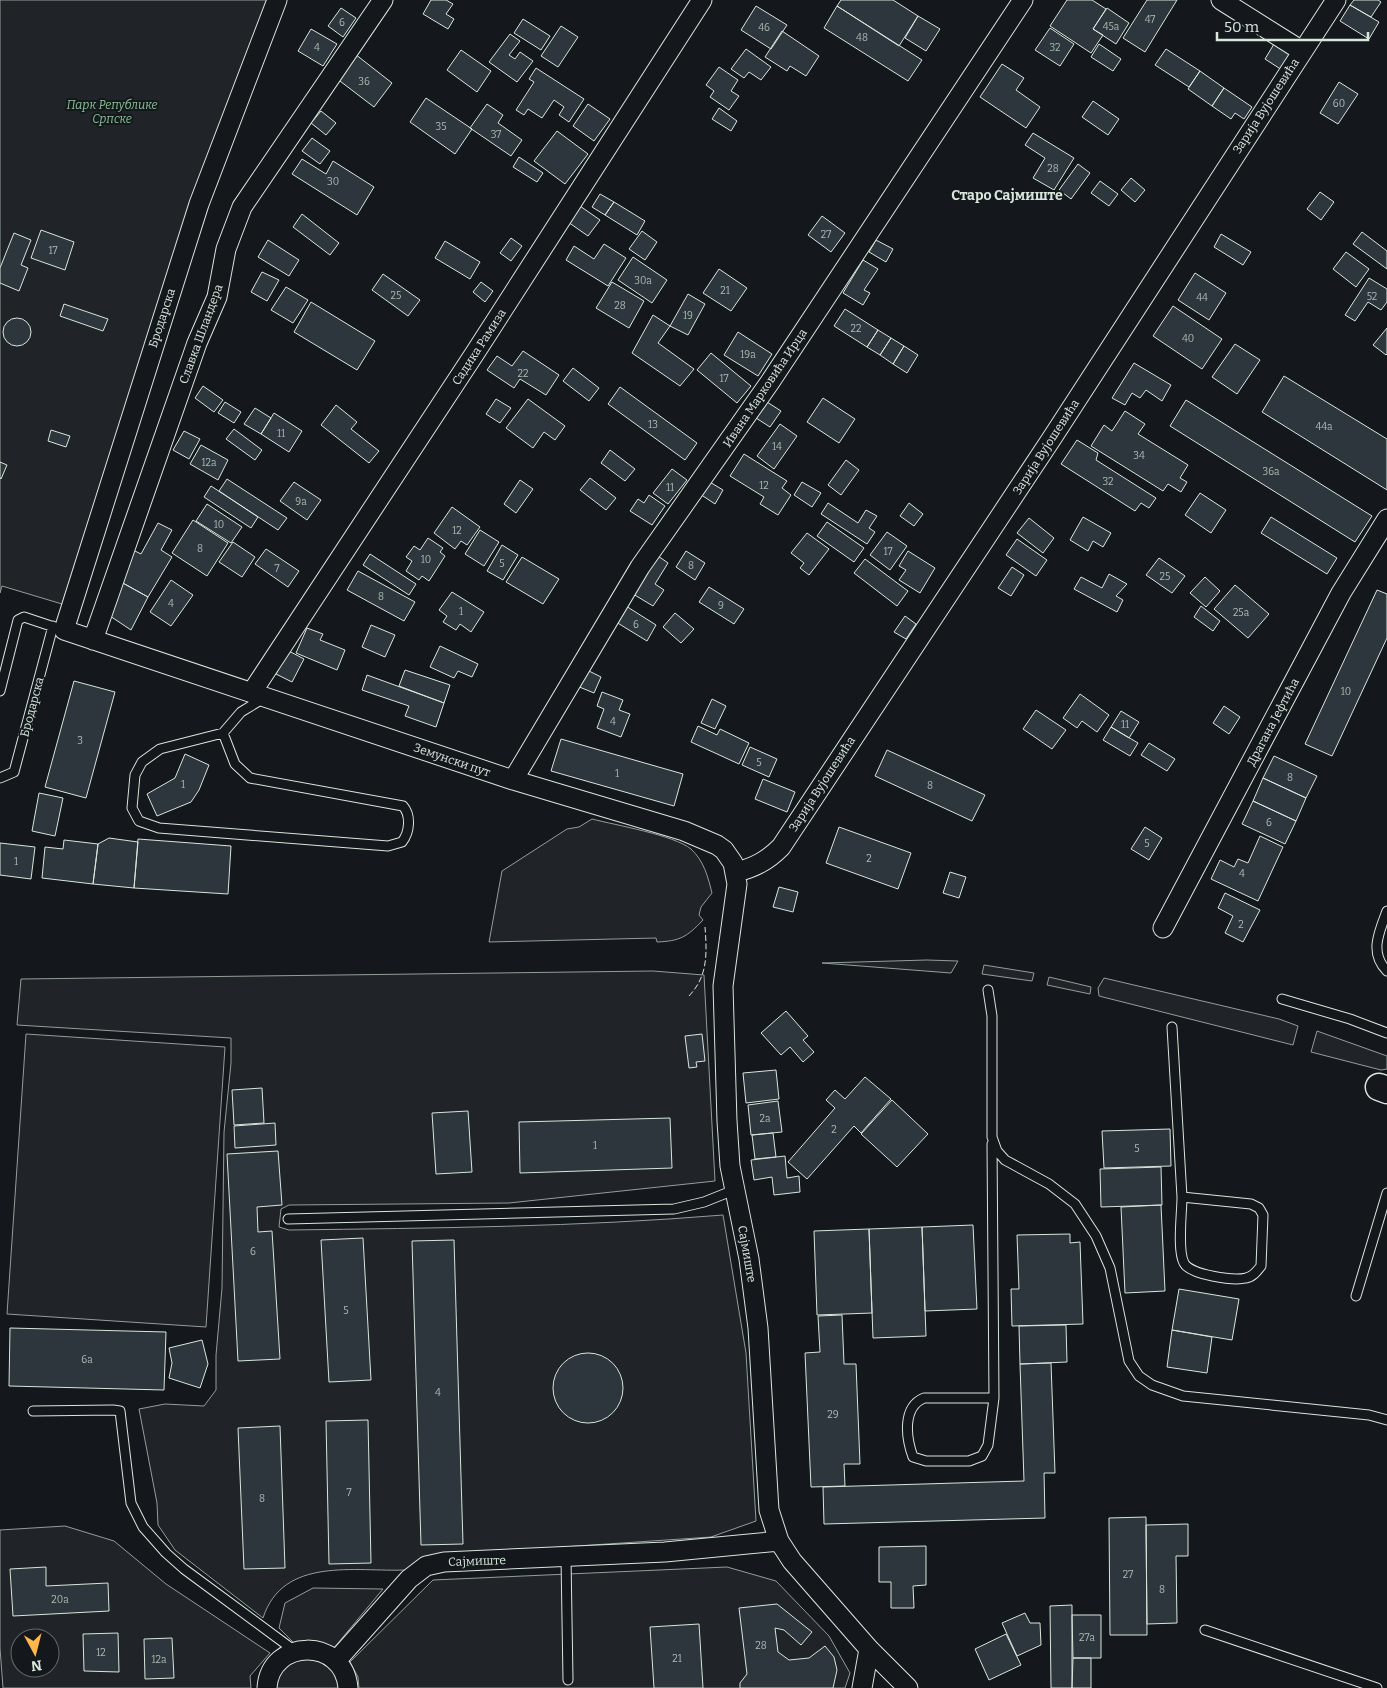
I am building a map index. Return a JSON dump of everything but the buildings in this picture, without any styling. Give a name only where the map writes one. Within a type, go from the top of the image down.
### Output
[{"type":"street","name":"Бродарска","points":[[59,628],[198,204],[277,0]]},
{"type":"street","name":"Славка Шландера","points":[[93,640],[197,343],[217,297],[226,249],[242,207],[383,0]]},
{"type":"street","name":"Садика Рамиза","points":[[259,695],[475,353],[702,0]]},
{"type":"street","name":"Ивана Марковића Ирца","points":[[513,780],[640,567],[770,382],[1024,0]]},
{"type":"street","points":[[1221,0],[1302,51]]},
{"type":"street","name":"Зарија Вујошевића","points":[[736,872],[756,867],[770,858],[781,847],[1052,438],[1336,0]]},
{"type":"street","name":"Драгана Јефтића","points":[[1163,928],[1341,593],[1387,519]]},
{"type":"street","name":"Земунски пут","points":[[59,628],[513,780],[684,831],[718,845],[729,856],[736,872]]},
{"type":"street","name":"Сајмиште","points":[[736,872],[737,889],[725,966],[723,1013],[727,1121],[734,1190],[749,1259],[758,1328],[768,1501],[779,1541],[808,1580],[869,1649],[908,1688]]},
{"type":"street","name":"Сајмиште","points":[[336,1661],[409,1578],[426,1566],[444,1562],[566,1558],[665,1552],[779,1541]]},
{"type":"street","points":[[862,1688],[869,1649]]},
{"type":"street","points":[[267,1688],[271,1672],[277,1663],[295,1651],[312,1650],[321,1652],[336,1661],[343,1670],[348,1688]]},
{"type":"lane","points":[[0,691],[18,620],[24,617],[59,628]]},
{"type":"lane","name":"Бродарска","points":[[0,778],[14,772],[59,628]]},
{"type":"lane","points":[[223,733],[235,764],[250,778],[403,806],[408,819],[405,839],[396,845],[388,846],[159,828],[139,820],[133,811],[132,796],[135,775],[142,762],[160,749],[223,733],[259,695]]},
{"type":"lane","points":[[1387,911],[1377,940],[1377,955],[1387,971]]},
{"type":"lane","points":[[988,990],[992,1016],[996,1370],[994,1398],[988,1445],[982,1456],[969,1462],[926,1461],[913,1457],[908,1443],[910,1409],[915,1402],[924,1398],[994,1398]]},
{"type":"lane","points":[[1282,999],[1342,1016],[1387,1033]]},
{"type":"lane","points":[[1172,1027],[1182,1197],[1182,1257],[1187,1268],[1198,1274],[1245,1279],[1257,1272],[1261,1266],[1263,1233],[1263,1215],[1259,1208],[1251,1204],[1182,1197]]},
{"type":"lane","points":[[992,1136],[997,1151],[1005,1160],[1049,1184],[1075,1204],[1096,1236],[1110,1268],[1129,1361],[1139,1376],[1152,1385],[1183,1396],[1369,1415],[1387,1420]]},
{"type":"lane","points":[[288,1218],[674,1208],[704,1202],[734,1190]]},
{"type":"lane","points":[[1356,1296],[1387,1193]]},
{"type":"lane","points":[[33,1411],[113,1410],[120,1412],[131,1502],[143,1526],[166,1553],[184,1569],[295,1651]]},
{"type":"lane","points":[[566,1558],[568,1680]]},
{"type":"lane","points":[[1205,1630],[1377,1688]]},
{"type":"green space","name":"Парк Републике Српске","points":[[0,0],[270,0],[119,426],[62,604],[2,586],[0,593]]},
{"type":"green space","points":[[592,819],[672,839],[691,849],[702,864],[712,893],[701,907],[699,915],[703,920],[683,937],[657,942],[656,938],[489,942],[502,871],[567,829],[579,827]]},
{"type":"green space","points":[[958,961],[951,973],[822,963]]},
{"type":"green space","points":[[984,965],[1034,973],[1032,981],[982,974]]},
{"type":"green space","points":[[653,971],[704,975],[715,1181],[509,1203],[289,1205],[281,1209],[279,1227],[289,1230],[506,1226],[615,1222],[723,1215],[746,1353],[756,1521],[711,1537],[429,1556],[412,1564],[407,1570],[323,1571],[304,1576],[287,1585],[273,1598],[263,1618],[175,1550],[158,1525],[157,1503],[139,1409],[165,1404],[204,1406],[216,1390],[216,1355],[222,1288],[224,1132],[231,1063],[231,1038],[17,1025],[21,979]]},
{"type":"green space","points":[[1049,977],[1091,987],[1090,994],[1047,985]]},
{"type":"green space","points":[[1104,978],[1279,1019],[1298,1026],[1293,1045],[1099,996],[1098,988]]},
{"type":"green space","points":[[1317,1031],[1387,1056],[1387,1069],[1381,1070],[1311,1052]]},
{"type":"green space","points":[[26,1034],[225,1047],[206,1327],[7,1314]]},
{"type":"green space","points":[[65,1526],[114,1541],[166,1584],[270,1653],[250,1676],[251,1688],[3,1688],[0,1648],[0,1530]]},
{"type":"green space","points":[[727,1567],[776,1581],[829,1636],[850,1673],[845,1688],[359,1688],[358,1677],[350,1662],[433,1580]]},
{"type":"green space","points":[[313,1588],[383,1589],[333,1649],[310,1641],[294,1643],[279,1628],[285,1603]]},
{"type":"green space","points":[[293,1657],[325,1661],[337,1674],[339,1688],[275,1688],[275,1679]]},
{"type":"fence","points":[[689,996],[700,981],[705,964],[705,927]]},
{"type":"district","name":"Старо Сајмиште","points":[[1007,195]]}]
